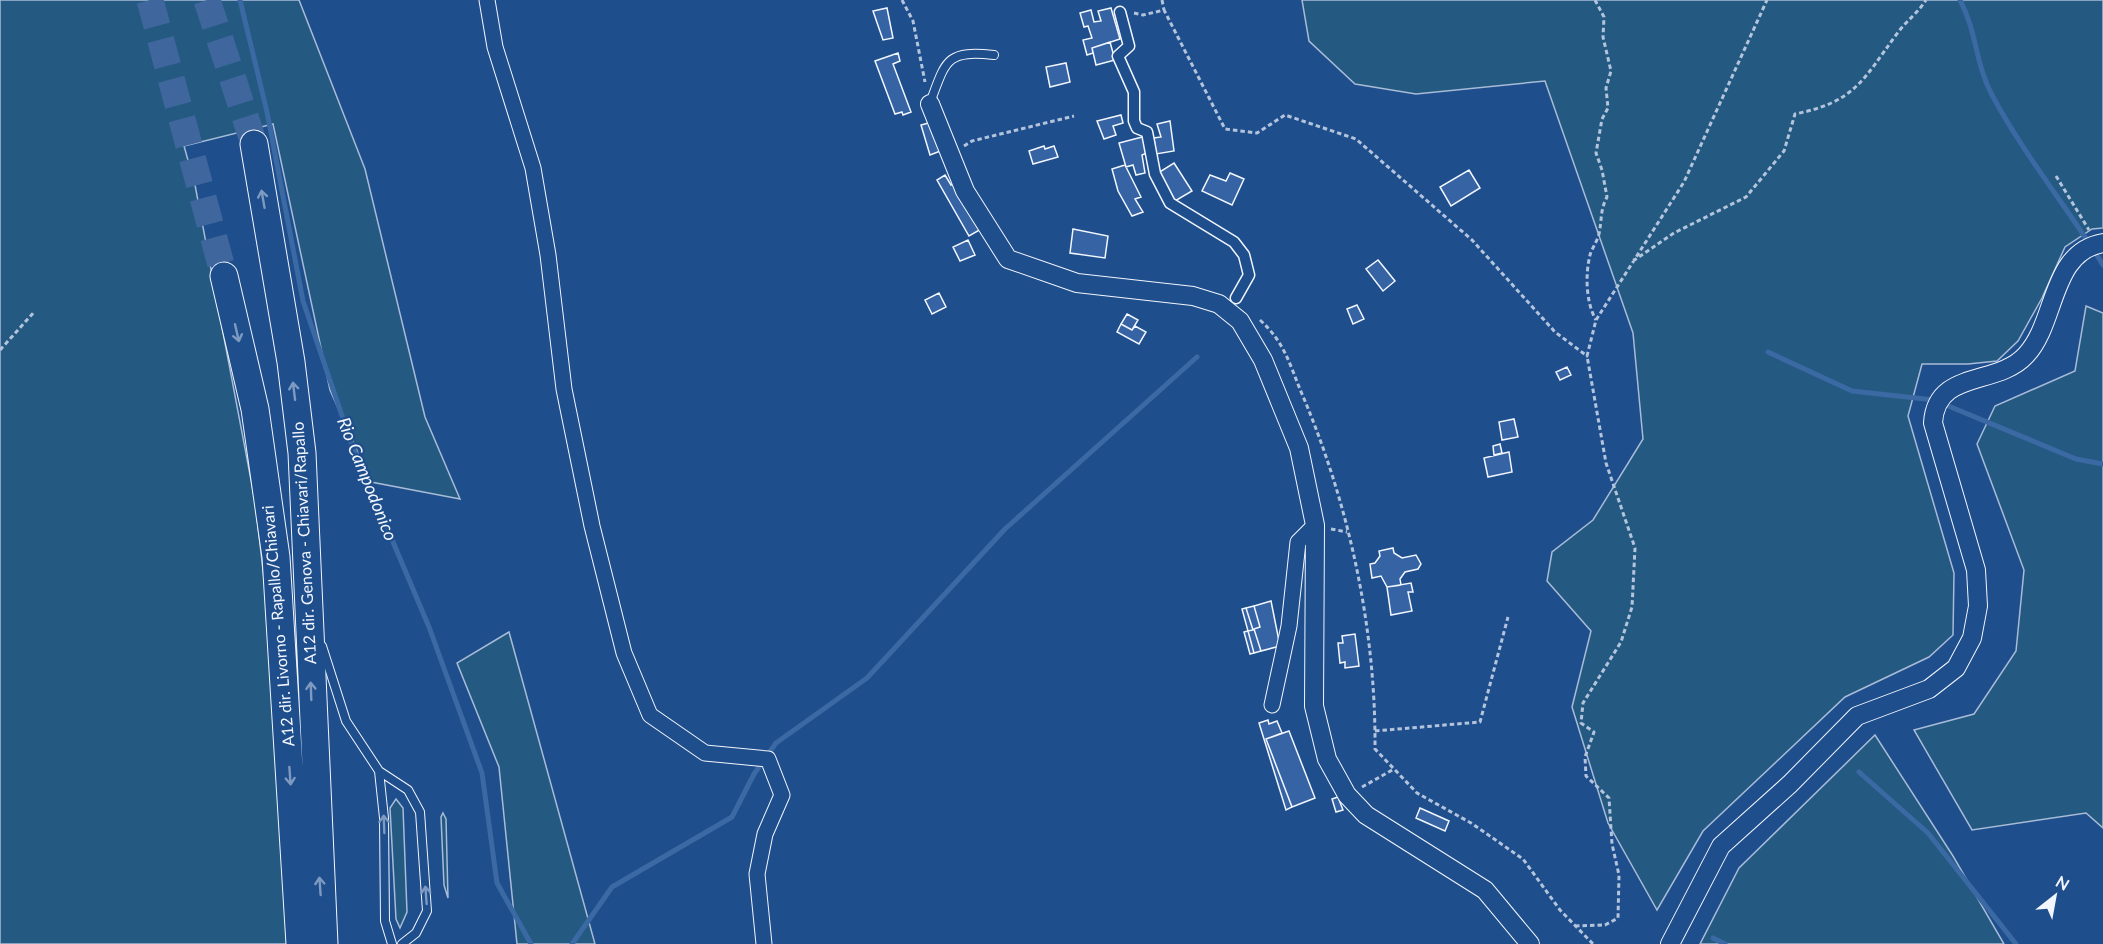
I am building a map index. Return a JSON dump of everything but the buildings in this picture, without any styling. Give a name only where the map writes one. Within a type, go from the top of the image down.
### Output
[{"type":"highway","name":"A12 dir. Genova - Chiavari/Rapallo","points":[[254,144],[291,362],[302,453],[317,837],[324,944]]},
{"type":"highway","name":"A12 dir. Livorno - Rapallo/Chiavari","points":[[224,276],[255,408],[276,557],[300,944]]},
{"type":"street","points":[[487,0],[495,47],[533,168],[548,255],[564,389],[592,526],[624,653],[650,715],[705,753],[768,759],[782,795],[765,834],[757,874],[764,944]]},
{"type":"street","points":[[1120,12],[1129,46],[1118,56],[1134,92],[1134,121],[1137,128],[1147,132],[1155,174],[1170,203],[1234,242],[1244,255],[1249,275],[1236,298]]},
{"type":"street","points":[[930,104],[964,191],[1008,259],[1077,283],[1193,296],[1219,304],[1240,321],[1263,360],[1299,448],[1315,525],[1314,706],[1327,759],[1347,795],[1366,815],[1485,890],[1530,944]]},
{"type":"street","points":[[1670,944],[1720,846],[1790,784],[1857,716],[1929,689],[1956,668],[1972,638],[1978,606],[1976,570],[1934,423],[1934,409],[1946,390],[2009,367],[2025,357],[2038,340],[2068,263],[2080,251],[2100,244]]},
{"type":"street","points":[[1272,705],[1288,626],[1298,542],[1315,525]]},
{"type":"lane","points":[[930,104],[942,71],[957,55],[967,52],[994,55]]},
{"type":"lane","points":[[302,453],[314,498]]},
{"type":"lane","points":[[320,632],[320,643],[346,721],[380,771],[408,790],[420,812],[426,910],[416,933],[402,944]]},
{"type":"lane","points":[[380,771],[384,818],[385,921],[392,944]]},
{"type":"path","points":[[902,0],[913,21],[930,104]]},
{"type":"path","points":[[1162,0],[1164,10],[1224,129],[1257,133],[1285,115],[1356,139],[1472,240],[1555,332],[1587,357]]},
{"type":"path","points":[[1595,0],[1604,17],[1604,37],[1611,71],[1606,88],[1608,108],[1602,120],[1596,153],[1607,197],[1601,207],[1600,230],[1591,253],[1588,273],[1591,312],[1596,320]]},
{"type":"path","points":[[1575,926],[1605,925],[1618,918],[1619,875],[1612,844],[1609,798],[1586,776],[1585,757],[1594,732],[1581,723],[1584,703],[1621,642],[1630,616],[1635,548],[1606,463],[1587,357],[1596,320],[1684,182],[1767,0]]},
{"type":"path","points":[[1632,262],[1674,233],[1746,197],[1784,151],[1796,114],[1818,110],[1845,98],[1880,61],[1897,33],[1926,0]]},
{"type":"path","points":[[1120,12],[1143,15],[1164,10]]},
{"type":"path","points":[[949,152],[972,141],[1074,116]]},
{"type":"path","points":[[2056,176],[2100,244]]},
{"type":"path","points":[[1236,298],[1278,336],[1314,420],[1334,479],[1363,608],[1375,695],[1375,749],[1417,793],[1471,823],[1523,859],[1560,910],[1593,944]]},
{"type":"path","points":[[0,350],[36,310]]},
{"type":"path","points":[[1375,731],[1480,722],[1508,617]]},
{"type":"path","points":[[1347,795],[1394,769]]},
{"type":"shaded area","points":[[0,0],[299,0],[365,169],[425,417],[460,499],[371,482],[330,390],[273,124],[184,146],[195,185],[255,501],[279,708],[287,944],[0,944]]},
{"type":"shaded area","points":[[1302,0],[2103,0],[2103,228],[2092,229],[2065,247],[2042,298],[2018,341],[1997,361],[1968,364],[1922,364],[1908,416],[1954,573],[1953,635],[1929,657],[1845,697],[1703,831],[1657,910],[1608,823],[1572,707],[1591,631],[1547,581],[1552,552],[1593,520],[1643,439],[1633,333],[1545,81],[1416,94],[1355,84],[1309,41]]},
{"type":"shaded area","points":[[2086,306],[2103,313],[2103,828],[2086,813],[1972,830],[1914,730],[1974,714],[2016,651],[2024,570],[1977,444],[1995,406],[2075,371]]},
{"type":"shaded area","points":[[509,632],[595,944],[517,944],[499,767],[457,663]]},
{"type":"shaded area","points":[[1875,735],[1953,856],[2004,944],[1700,944],[1739,868]]},
{"type":"shaded area","points":[[396,799],[403,808],[407,912],[400,928],[396,919],[390,808]]},
{"type":"shaded area","points":[[443,813],[446,819],[448,898],[444,885],[441,817]]},
{"type":"waterway","name":"Rio Campodonico","points":[[240,0],[267,112],[303,301],[352,445],[429,627],[482,773],[497,883],[531,944]]},
{"type":"waterway","points":[[1960,0],[1966,12],[1982,71],[1992,95],[2018,139],[2103,265]]},
{"type":"waterway","points":[[1768,352],[1852,391],[1934,400],[2076,459],[2103,464]]},
{"type":"waterway","points":[[572,944],[612,887],[732,817],[754,774],[776,743],[867,678],[1005,529],[1197,357]]},
{"type":"waterway","points":[[1859,772],[1928,833],[2016,944]]},
{"type":"waterway","points":[[1713,938],[1725,944]]},
{"type":"tunnel","points":[[150,0],[224,276]]},
{"type":"tunnel","points":[[207,0],[254,144]]}]
